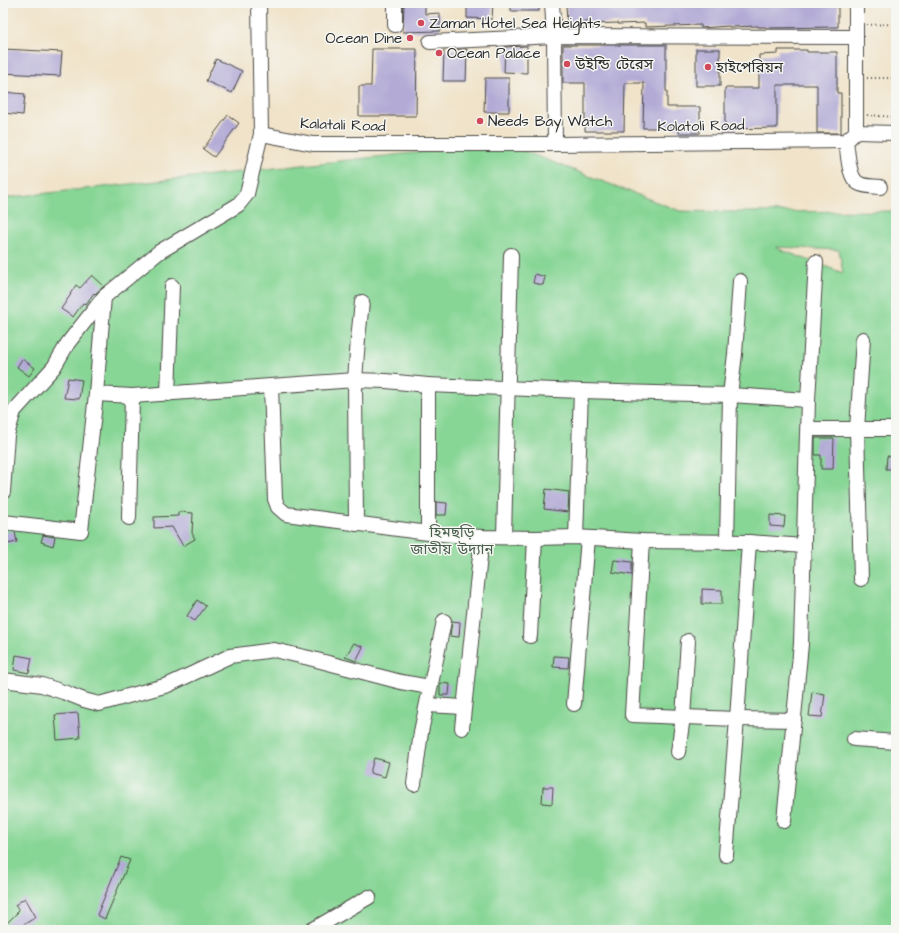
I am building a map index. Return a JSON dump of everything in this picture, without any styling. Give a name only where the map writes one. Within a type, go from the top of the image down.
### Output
[{"type":"street","points":[[3,492],[7,435],[14,411],[54,367],[68,343],[104,297],[159,252],[238,205],[246,194],[261,134],[259,3]]},
{"type":"street","points":[[395,3],[395,25]]},
{"type":"street","points":[[552,3],[556,144]]},
{"type":"street","points":[[856,3],[856,37],[850,172],[854,179],[860,184],[880,187]]},
{"type":"street","points":[[430,42],[554,36],[856,37]]},
{"type":"street","name":"Kolatoli Road","points":[[556,144],[851,137],[896,133]]},
{"type":"street","name":"Kalatali Road","points":[[261,134],[313,144],[556,144]]},
{"type":"street","points":[[504,537],[511,255]]},
{"type":"street","points":[[784,821],[801,644],[808,400],[816,262]]},
{"type":"street","points":[[727,542],[730,396],[735,354],[740,281]]},
{"type":"street","points":[[168,394],[172,286]]},
{"type":"street","points":[[3,522],[81,531],[96,394],[104,297]]},
{"type":"street","points":[[356,524],[355,380],[362,302]]},
{"type":"street","points":[[862,579],[857,429],[864,339]]},
{"type":"street","points":[[96,394],[132,396],[355,380],[386,380],[428,385],[507,389],[808,400]]},
{"type":"street","points":[[428,385],[428,533]]},
{"type":"street","points":[[271,386],[275,499],[278,508],[286,514],[428,533],[482,537],[582,537],[642,541],[749,542],[804,546]]},
{"type":"street","points":[[574,704],[582,537],[581,391]]},
{"type":"street","points":[[129,518],[132,396]]},
{"type":"street","points":[[808,429],[896,429]]},
{"type":"street","points":[[462,728],[482,537]]},
{"type":"street","points":[[530,636],[534,538]]},
{"type":"street","points":[[642,541],[632,715],[794,720]]},
{"type":"street","points":[[726,855],[749,542]]},
{"type":"street","points":[[414,784],[421,732],[444,621]]},
{"type":"street","points":[[678,752],[688,641]]},
{"type":"street","points":[[3,680],[42,685],[99,704],[168,685],[230,656],[274,650],[401,682],[430,687]]},
{"type":"street","points":[[427,705],[464,707]]},
{"type":"street","points":[[854,739],[896,742]]},
{"type":"street","points":[[312,930],[370,897]]},
{"type":"path","points":[[865,25],[896,24]]},
{"type":"path","points":[[863,78],[896,78]]},
{"type":"green space","name":"হিমছড়ি জাতীয় উদ্যান","points":[[503,143],[680,211],[896,211],[896,930],[3,930],[3,198]],"holes":[[[776,247],[839,250],[843,273]]]},
{"type":"building","name":"Zaman Hotel Sea Heights","points":[[404,3],[425,3],[425,14],[440,13],[440,31],[403,32]]},
{"type":"building","points":[[467,3],[493,3],[492,19],[467,18]]},
{"type":"building","points":[[511,3],[539,3],[539,11],[511,11]]},
{"type":"building","points":[[566,3],[838,3],[838,27],[766,28],[758,26],[729,26],[701,28],[701,25],[645,27],[645,23],[567,23]]},
{"type":"building","points":[[563,45],[666,45],[667,107],[700,107],[700,133],[679,133],[679,128],[643,128],[644,83],[625,83],[624,131],[585,131],[585,83],[563,83]]},
{"type":"building","points":[[527,46],[527,73],[504,72],[505,47]]},
{"type":"building","points":[[3,49],[62,52],[60,76],[3,73]]},
{"type":"building","points":[[372,49],[417,49],[416,116],[359,116],[359,86],[371,86]]},
{"type":"building","points":[[467,49],[466,81],[443,81],[444,50]]},
{"type":"building","name":"হাইপেরিয়ন","points":[[696,49],[720,49],[720,86],[696,86]]},
{"type":"building","points":[[778,50],[837,52],[837,93],[841,93],[841,133],[817,133],[817,85],[777,85],[777,128],[725,129],[725,88],[759,88],[759,55],[778,54]]},
{"type":"building","points":[[216,59],[242,71],[232,93],[206,81]]},
{"type":"building","points":[[485,78],[509,78],[509,112],[484,112]]},
{"type":"building","points":[[3,92],[25,94],[23,115],[3,113]]},
{"type":"building","points":[[228,115],[239,123],[214,157],[203,149]]},
{"type":"building","points":[[535,274],[545,277],[543,285],[533,283]]},
{"type":"building","points":[[92,275],[104,286],[95,294],[94,293],[86,304],[83,303],[73,317],[61,309],[76,285],[80,288]]},
{"type":"building","points":[[22,359],[35,368],[29,376],[17,367]]},
{"type":"building","points":[[68,378],[82,380],[79,399],[64,398]]},
{"type":"building","points":[[815,438],[834,438],[833,469],[821,469],[821,455],[815,455]]},
{"type":"building","points":[[887,456],[896,457],[896,469],[886,469]]},
{"type":"building","points":[[546,489],[569,492],[568,512],[544,509]]},
{"type":"building","points":[[436,502],[447,503],[446,515],[436,515]]},
{"type":"building","points":[[178,512],[193,513],[192,533],[195,539],[183,546],[172,527],[154,528],[154,517],[178,516]]},
{"type":"building","points":[[770,515],[785,516],[784,527],[770,526]]},
{"type":"building","points":[[10,531],[15,532],[17,542],[7,544],[4,533]]},
{"type":"building","points":[[43,535],[55,537],[53,546],[41,542]]},
{"type":"building","points":[[614,560],[632,562],[632,575],[612,572]]},
{"type":"building","points":[[702,589],[722,590],[722,604],[702,604]]},
{"type":"building","points":[[197,600],[206,606],[195,621],[187,616]]},
{"type":"building","points":[[452,621],[460,622],[459,637],[450,636]]},
{"type":"building","points":[[354,643],[363,647],[356,661],[345,657]]},
{"type":"building","points":[[16,655],[32,658],[29,673],[14,670]]},
{"type":"building","points":[[554,656],[569,657],[568,668],[553,667]]},
{"type":"building","points":[[440,683],[450,684],[449,695],[440,695]]},
{"type":"building","points":[[812,692],[825,694],[822,717],[809,716]]},
{"type":"building","points":[[78,713],[80,738],[57,740],[55,715]]},
{"type":"building","points":[[374,758],[389,762],[385,777],[370,773]]},
{"type":"building","points":[[543,787],[553,787],[552,804],[542,803]]},
{"type":"building","points":[[121,857],[130,860],[105,919],[97,915]]},
{"type":"building","points":[[25,898],[36,917],[15,930],[3,930],[3,927],[19,911],[15,905]]},
{"type":"place","name":"Zaman Hotel Sea Heights","points":[[421,23]]},
{"type":"place","name":"Ocean Dine","points":[[410,38]]},
{"type":"place","name":"Ocean Palace","points":[[439,53]]},
{"type":"place","name":"উইন্ডি টেরেস","points":[[567,64]]},
{"type":"place","name":"হাইপেরিয়ন","points":[[708,67]]},
{"type":"place","name":"Needs Bay Watch","points":[[480,121]]}]
